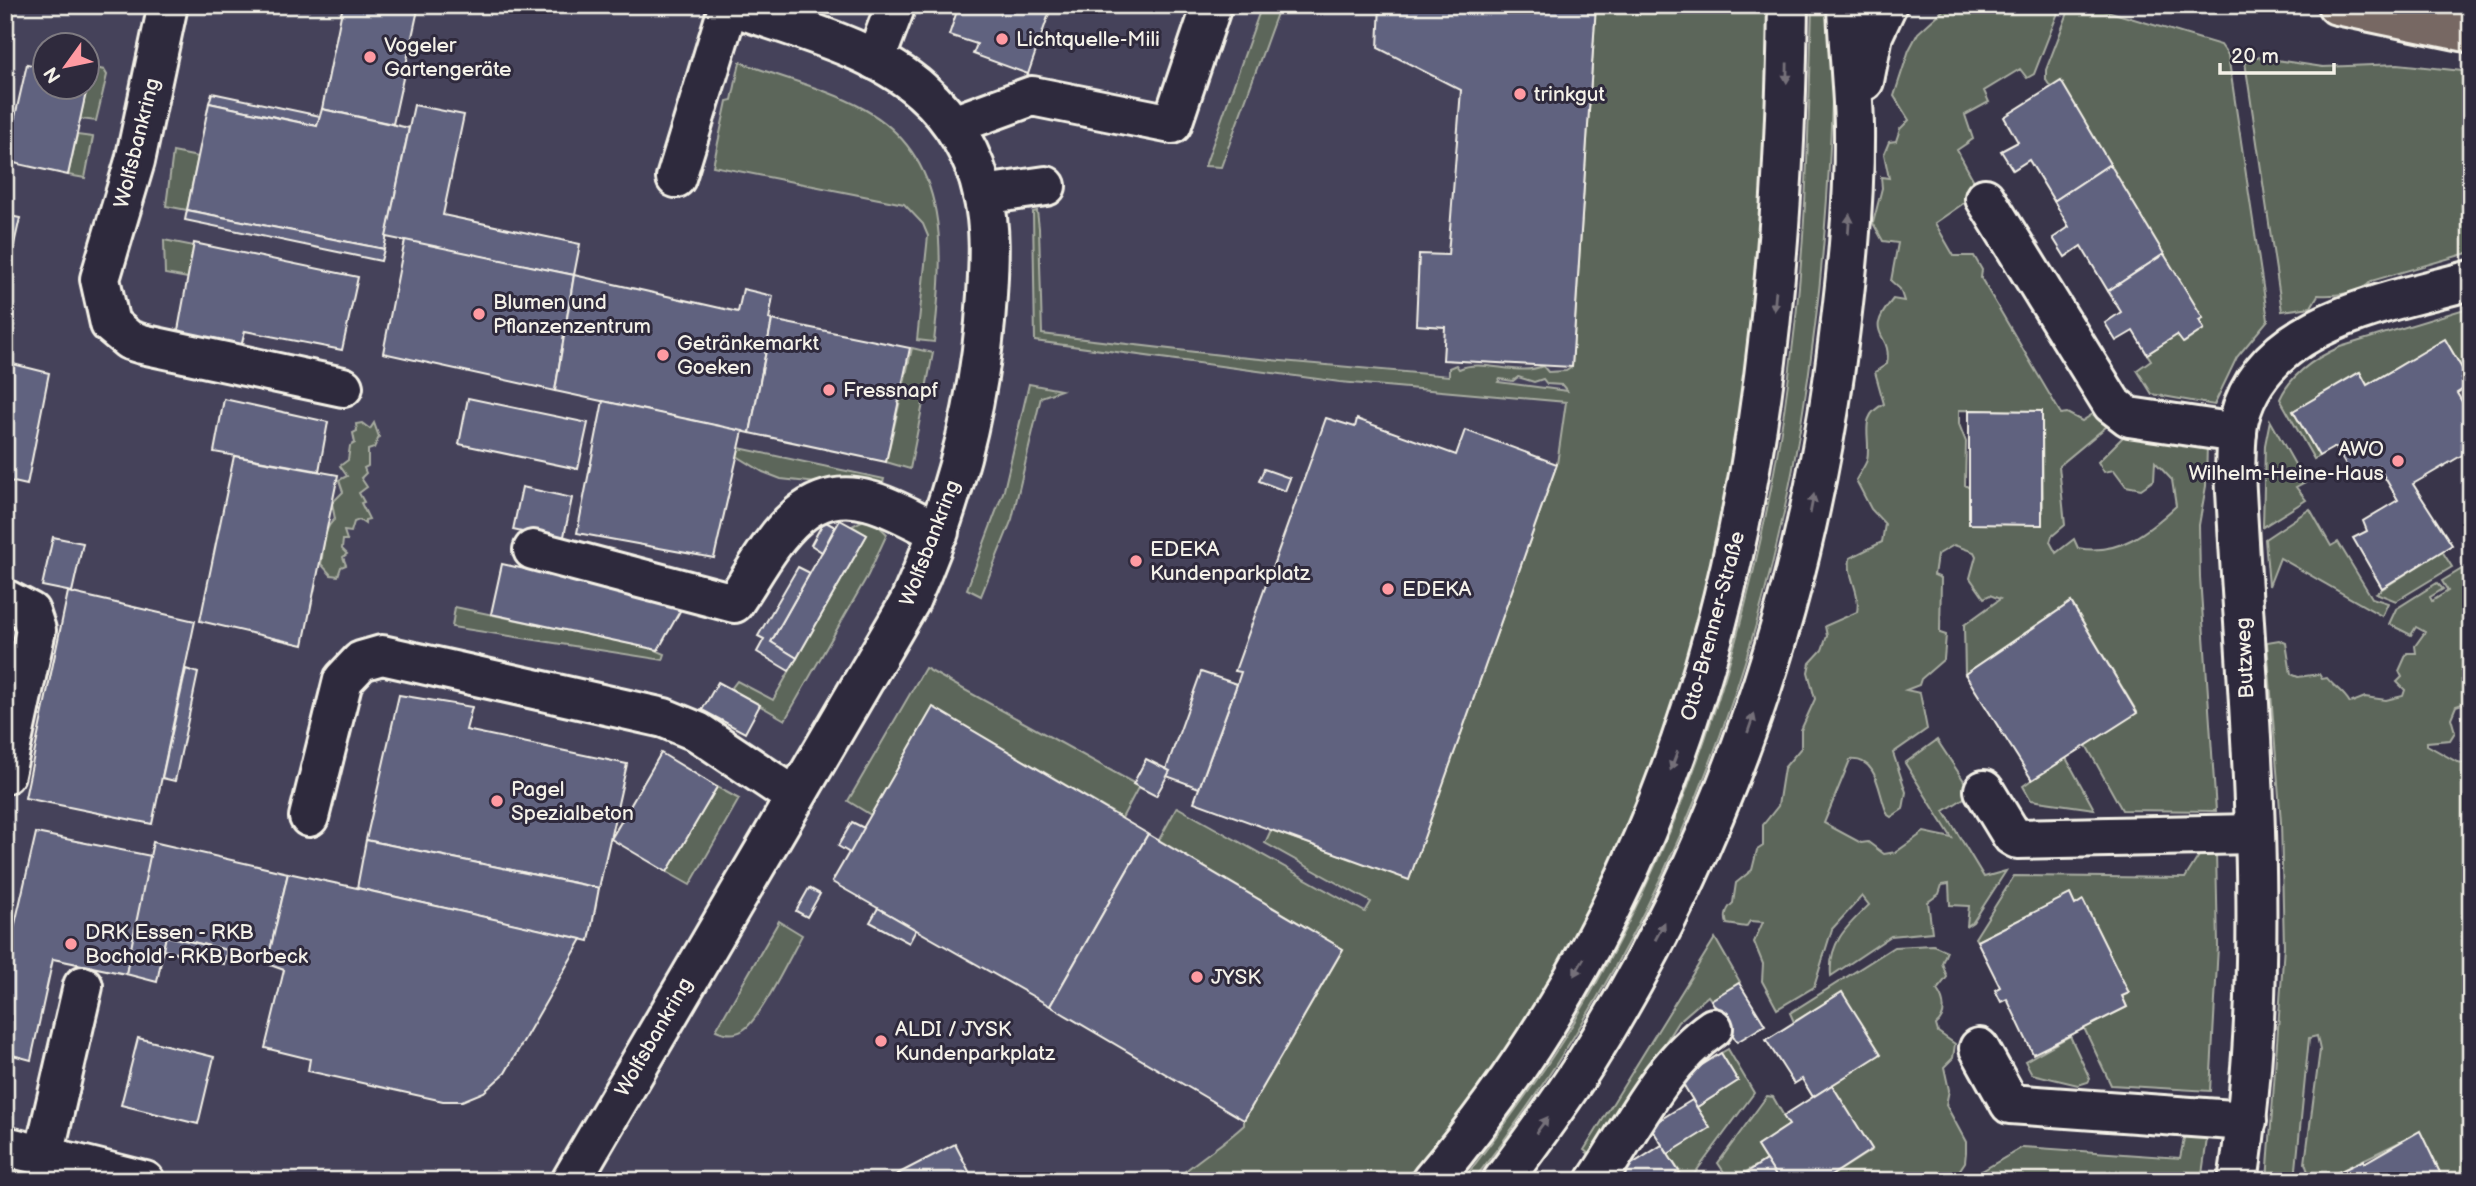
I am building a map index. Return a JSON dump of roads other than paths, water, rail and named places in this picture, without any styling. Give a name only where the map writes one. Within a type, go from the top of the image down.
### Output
[{"type":"main road","points":[[2337,5],[2419,14],[2471,33]]},
{"type":"street","name":"Wolfsbankring","points":[[168,5],[135,162],[100,279],[110,324],[129,340],[342,387]]},
{"type":"street","name":"Wolfsbankring","points":[[571,1181],[909,603],[939,532],[970,424],[980,363],[989,260],[983,195],[970,156],[953,125],[921,89],[875,60],[729,5]]},
{"type":"street","points":[[676,178],[729,5]]},
{"type":"street","points":[[953,125],[1032,96],[1172,124],[1212,5]]},
{"type":"street","name":"Otto-Brenner-Straße","points":[[1431,1181],[1504,1084],[1594,942],[1653,817],[1704,670],[1744,511],[1769,354],[1780,225],[1788,5]]},
{"type":"street","points":[[1502,1181],[1585,1064],[1668,916],[1717,812],[1765,682],[1807,531],[1825,438],[1844,292],[1854,124],[1847,5]]},
{"type":"street","points":[[1854,124],[1873,35],[1887,5]]},
{"type":"street","points":[[875,60],[894,10]]},
{"type":"street","points":[[983,195],[1046,186]]},
{"type":"street","points":[[1986,198],[2112,404],[2129,417],[2237,433]]},
{"type":"street","name":"Butzweg","points":[[2238,1181],[2247,1121],[2257,956],[2254,834],[2235,472],[2237,433],[2244,403],[2263,372],[2285,348],[2308,331],[2471,279]]},
{"type":"street","points":[[533,550],[734,603],[794,517],[822,500],[868,500],[939,532]]},
{"type":"street","points":[[5,599],[25,607],[33,617],[36,637],[18,652],[5,774]]},
{"type":"street","points":[[309,817],[343,680],[361,661],[382,655],[664,718],[698,732],[795,797]]},
{"type":"street","points":[[1984,790],[2012,836],[2017,839],[2254,834]]},
{"type":"street","points":[[44,1155],[83,986]]},
{"type":"street","points":[[1596,1181],[1678,1059],[1713,1028]]},
{"type":"street","points":[[1979,1048],[2010,1104],[2247,1121]]},
{"type":"street","points":[[6,1147],[145,1181]]},
{"type":"place","name":"Lichtquelle-Mili","points":[[1002,39]]},
{"type":"place","name":"Vogeler Gartengeräte","points":[[370,57]]},
{"type":"place","name":"trinkgut","points":[[1520,94]]},
{"type":"place","name":"Blumen und Pflanzenzentrum","points":[[479,314]]},
{"type":"place","name":"Getränkemarkt Goeken","points":[[663,355]]},
{"type":"place","name":"Fressnapf","points":[[829,390]]},
{"type":"place","name":"AWO Wilhelm-Heine-Haus","points":[[2398,461]]},
{"type":"place","name":"EDEKA Kundenparkplatz","points":[[1136,561]]},
{"type":"place","name":"EDEKA","points":[[1388,589]]},
{"type":"place","name":"Pagel Spezialbeton","points":[[497,801]]},
{"type":"place","name":"DRK Essen - RKB Bochold - RKB Borbeck","points":[[71,944]]},
{"type":"place","name":"JYSK","points":[[1197,977]]},
{"type":"place","name":"ALDI / JYSK Kundenparkplatz","points":[[881,1041]]}]
